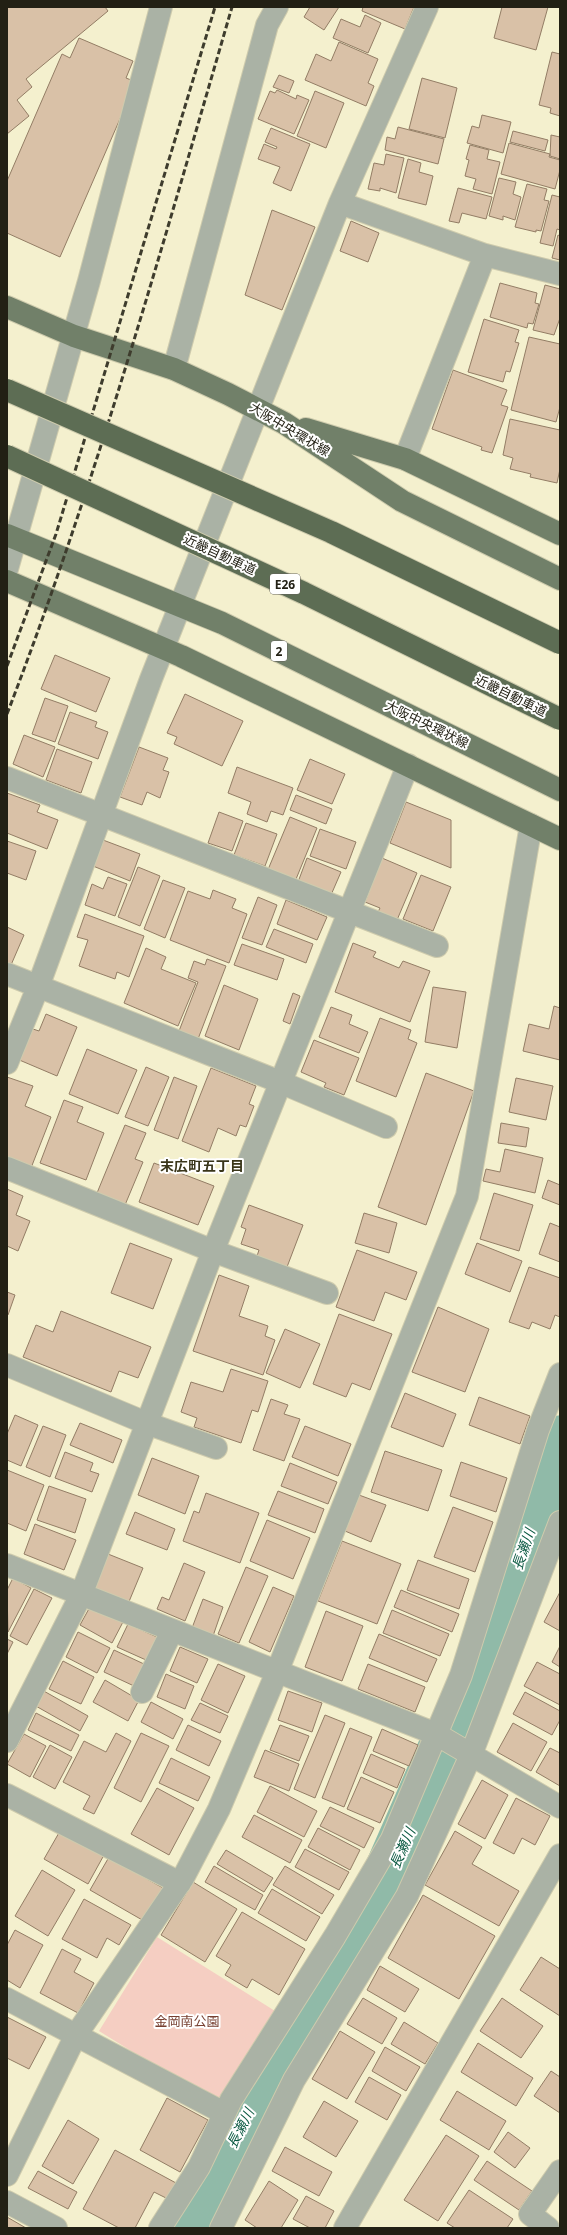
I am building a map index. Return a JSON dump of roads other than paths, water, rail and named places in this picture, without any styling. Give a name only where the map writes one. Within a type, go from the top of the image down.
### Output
[{"type":"highway","points":[[7,390],[331,532],[560,643]]},
{"type":"highway","name":"近畿自動車道","points":[[7,456],[304,593],[560,719]]},
{"type":"main road","name":"大阪中央環状線","points":[[7,307],[74,336],[174,369],[258,409],[284,423],[402,501],[560,579]]},
{"type":"main road","points":[[284,423],[405,459],[560,534]]},
{"type":"main road","name":"大阪中央環状線","points":[[11,536],[180,607],[222,623],[552,785]]},
{"type":"main road","points":[[7,581],[163,648],[560,839]]},
{"type":"street","points":[[7,569],[11,536],[74,336],[134,116],[161,7]]},
{"type":"street","points":[[174,369],[266,25],[277,7]]},
{"type":"street","points":[[7,1063],[38,988],[163,648],[258,409],[340,203],[427,7]]},
{"type":"street","points":[[340,203],[485,255],[560,274]]},
{"type":"street","points":[[405,459],[485,255]]},
{"type":"street","points":[[7,1741],[81,1595],[213,1251],[408,765]]},
{"type":"street","points":[[7,778],[103,814],[437,946]]},
{"type":"street","points":[[7,2175],[76,2035],[180,1883],[219,1809],[277,1672],[467,1196],[531,825]]},
{"type":"street","points":[[7,974],[38,988],[280,1082],[386,1127]]},
{"type":"street","points":[[7,1168],[213,1251],[327,1293]]},
{"type":"street","points":[[7,1365],[146,1423],[216,1448]]},
{"type":"street","points":[[160,2228],[199,2167],[230,2100],[335,1936],[392,1839],[461,1676],[538,1430],[560,1374]]},
{"type":"street","points":[[221,2228],[294,2080],[407,1896],[471,1755],[560,1522]]},
{"type":"street","points":[[7,1565],[436,1734],[560,1806]]},
{"type":"street","points":[[142,1692],[172,1631]]},
{"type":"street","points":[[7,1795],[180,1883]]},
{"type":"street","points":[[345,2228],[560,1855]]},
{"type":"street","points":[[7,1999],[224,2113]]},
{"type":"street","points":[[548,2228],[530,2214],[560,2171]]},
{"type":"street","points":[[7,2202],[56,2228]]},
{"type":"waterway","name":"長瀬川","points":[[190,2228],[253,2101],[384,1889],[444,1752],[470,1702],[560,1443]]},
{"type":"railway","points":[[7,666],[56,534],[215,7]]},
{"type":"railway","points":[[7,714],[70,539],[99,451],[154,274],[232,7]]},
{"type":"district","name":"末広町五丁目","points":[[202,1165]]},
{"type":"park label","name":"金岡南公園","points":[[187,2021]]}]
